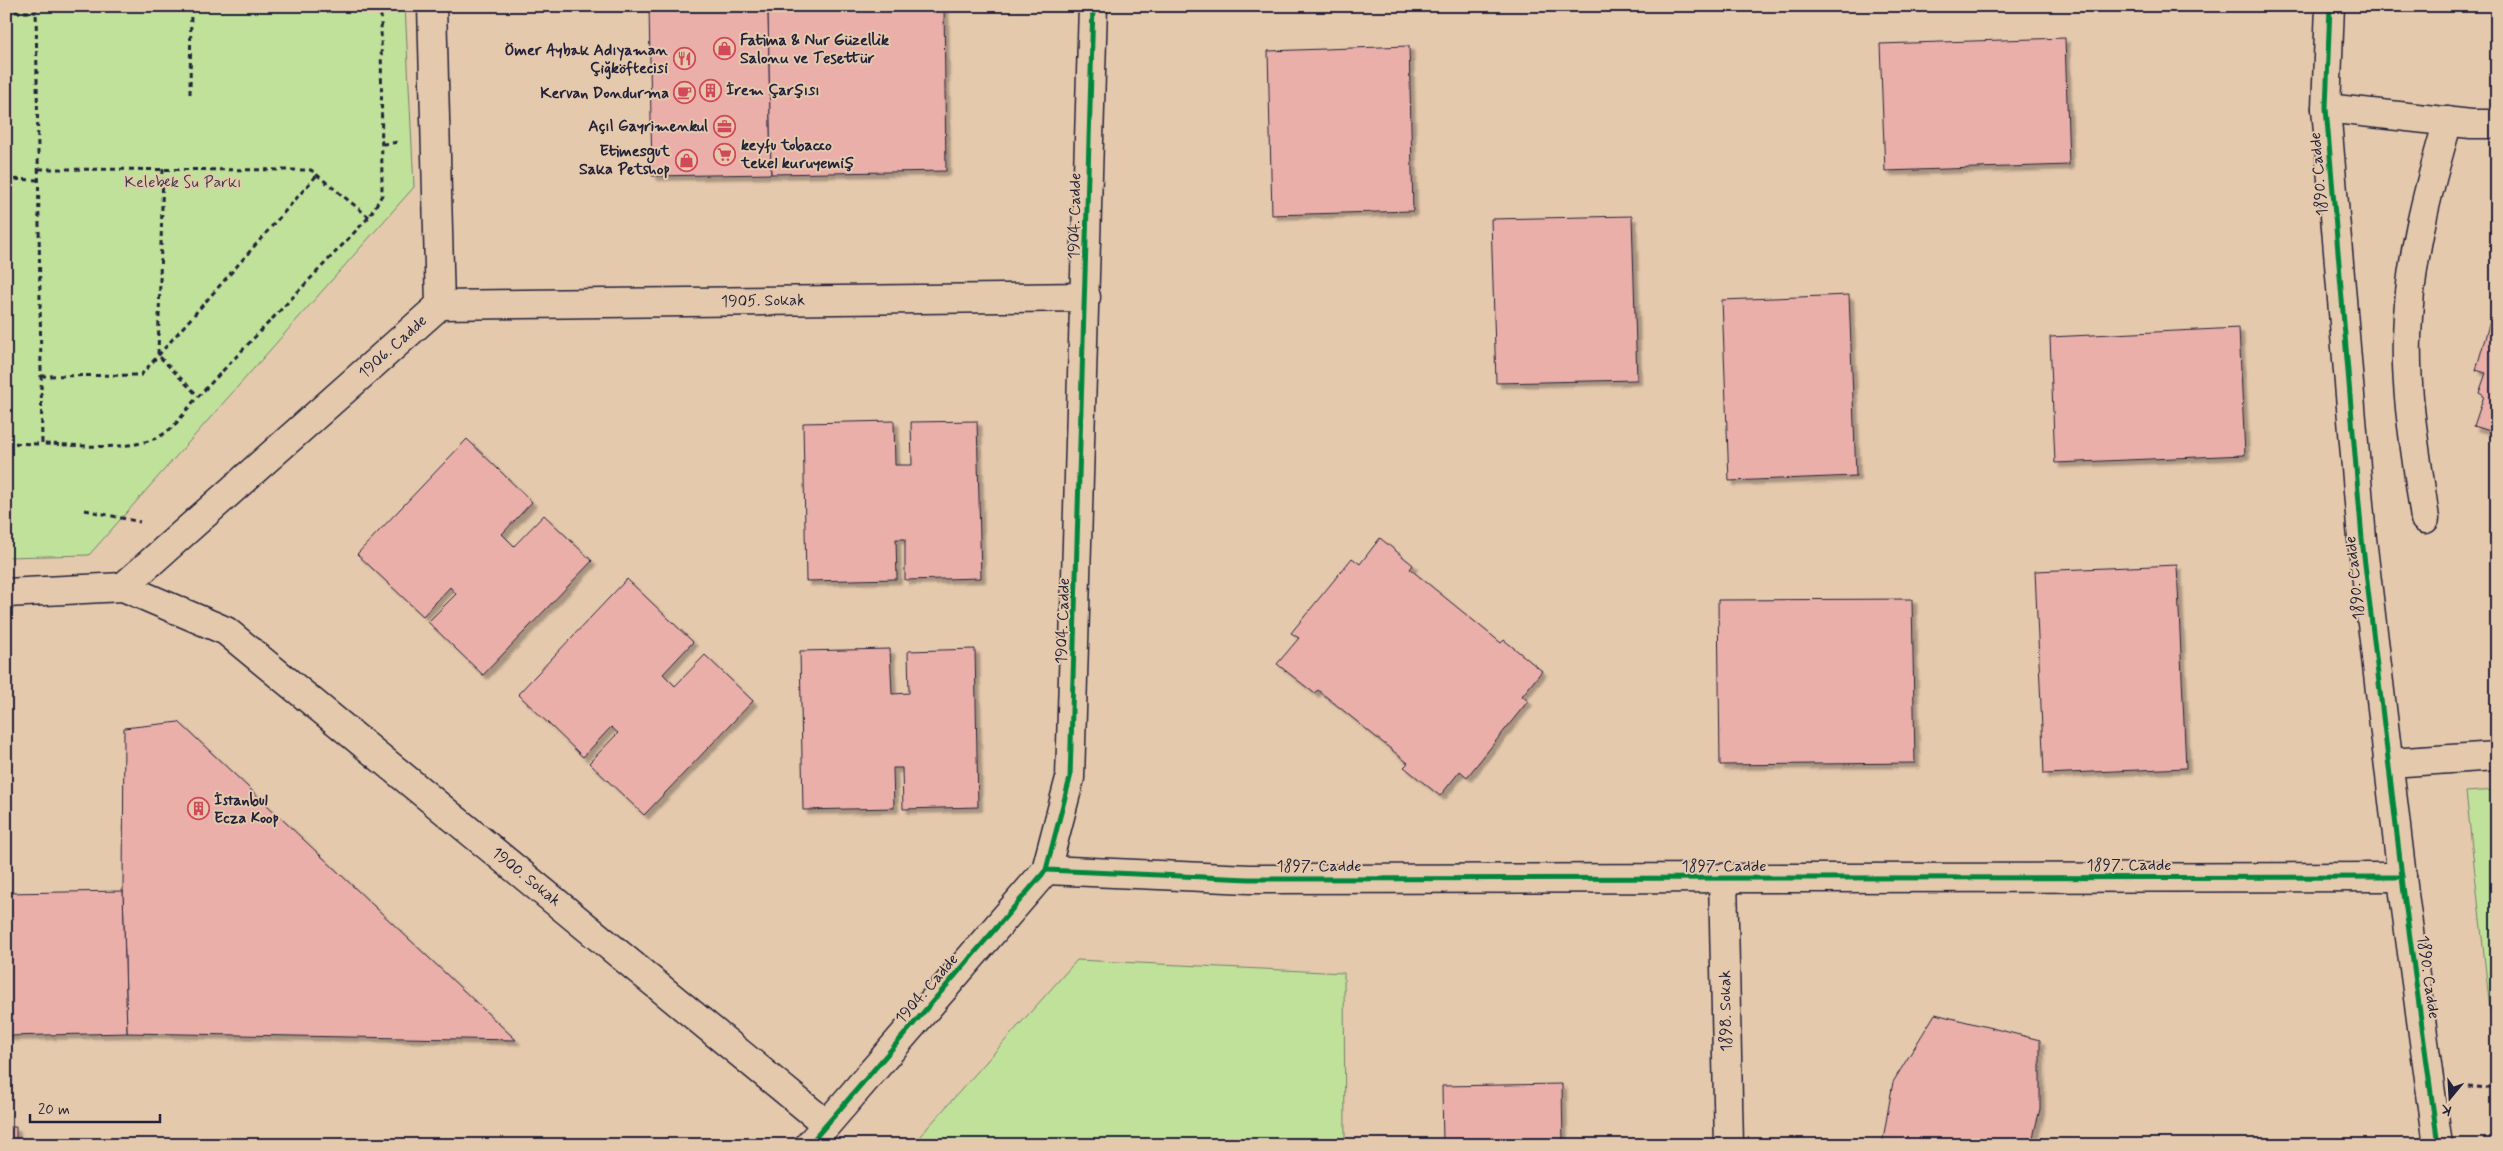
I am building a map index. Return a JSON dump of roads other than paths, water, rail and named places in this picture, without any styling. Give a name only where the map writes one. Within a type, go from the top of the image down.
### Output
[{"type":"street","name":"1906. Cadde","points":[[123,587],[440,305],[432,6]]},
{"type":"street","name":"1904. Cadde","points":[[809,1145],[1046,870],[1070,778],[1086,297],[1093,6]]},
{"type":"street","name":"1890. Cadde","points":[[2330,6],[2326,108],[2362,539],[2402,877],[2438,1145]]},
{"type":"street","points":[[2326,108],[2448,121],[2497,124]]},
{"type":"street","points":[[2424,519],[2412,435],[2407,337],[2412,273],[2423,208],[2448,121]]},
{"type":"street","name":"1905. Sokak","points":[[440,305],[1086,297]]},
{"type":"street","points":[[6,593],[123,587]]},
{"type":"street","name":"1900. Sokak","points":[[123,587],[226,630],[826,1124]]},
{"type":"street","points":[[2389,763],[2497,756]]},
{"type":"street","name":"1897. Cadde","points":[[1046,870],[1249,879],[2402,877]]},
{"type":"street","name":"1898. Sokak","points":[[1723,878],[1729,1145]]},
{"type":"place","name":"Fatima & Nur Güzellik Salonu ve Tesettür","points":[[724,49]]},
{"type":"place","name":"Ömer Aybak Adıyaman Çiğköftecisi","points":[[684,59]]},
{"type":"place","name":"İrem Çarşısı","points":[[710,90]]},
{"type":"place","name":"Kervan Dondurma","points":[[685,93]]},
{"type":"place","name":"Açıl Gayrimenkul","points":[[724,126]]},
{"type":"place","name":"keyfu tobacco tekel kuruyemiş","points":[[725,154]]},
{"type":"place","name":"Etimesgut Saka Petshop","points":[[686,160]]},
{"type":"place","name":"İstanbul Ecza Koop","points":[[198,809]]},
{"type":"park label","name":"Kelebek Su Parkı","points":[[183,182]]}]
